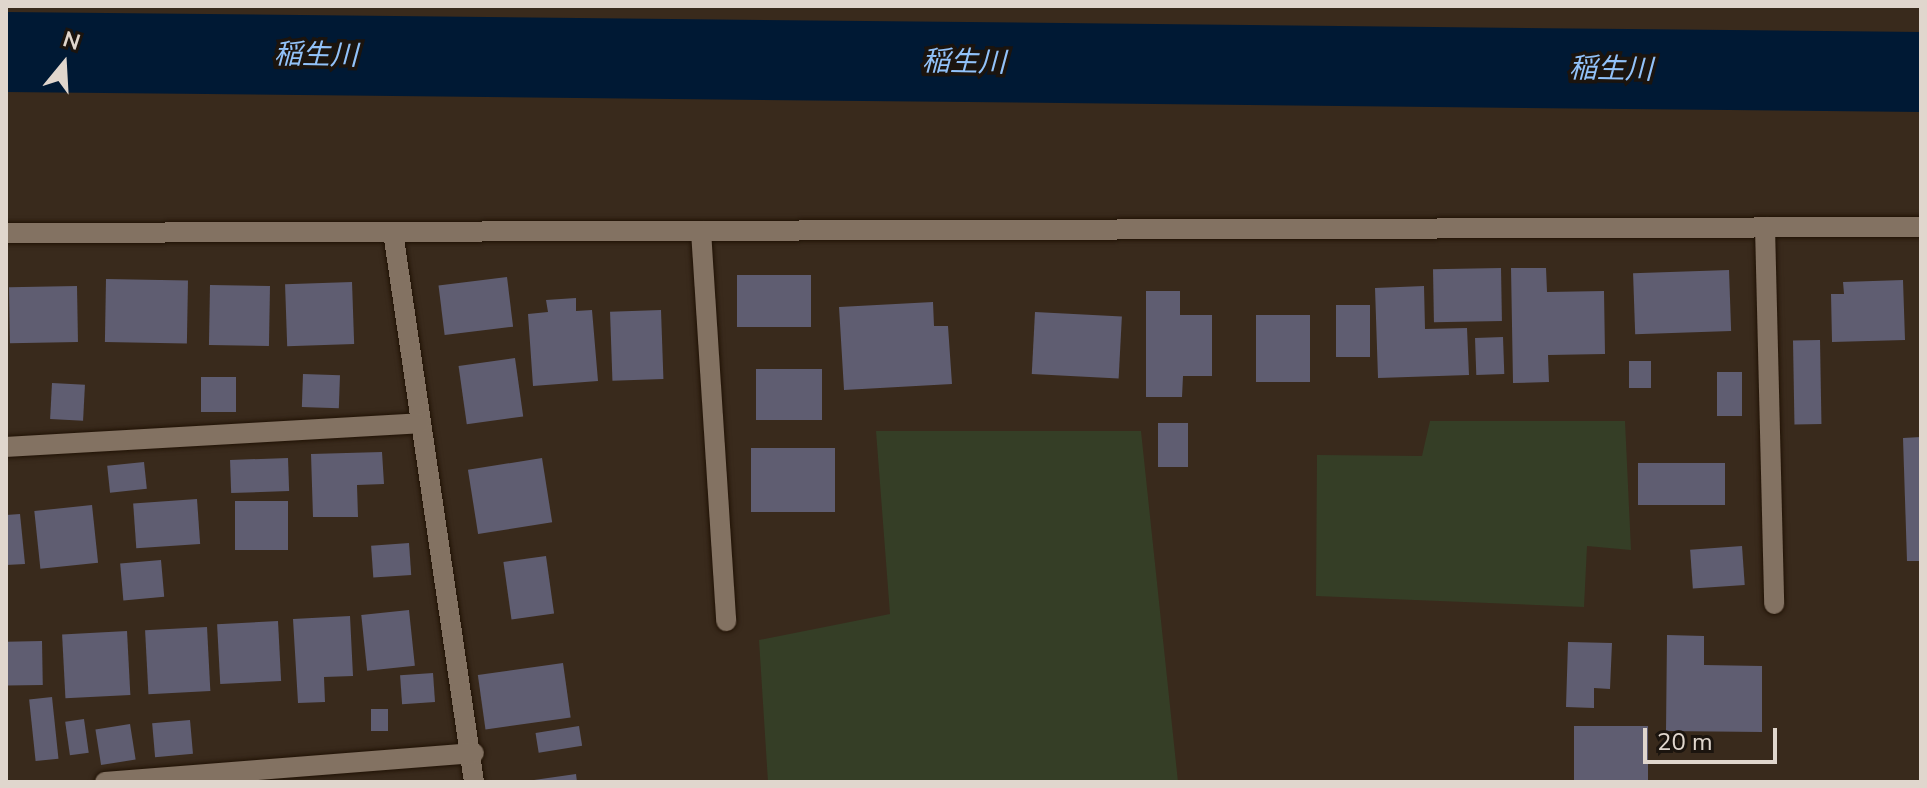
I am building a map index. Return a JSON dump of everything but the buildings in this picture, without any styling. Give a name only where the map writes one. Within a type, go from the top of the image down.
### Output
[{"type":"street","points":[[1765,227],[1774,604]]},
{"type":"street","points":[[6,233],[1921,227]]},
{"type":"street","points":[[701,231],[726,621]]},
{"type":"street","points":[[393,232],[418,423],[474,753],[474,782]]},
{"type":"street","points":[[6,447],[418,423]]},
{"type":"street","points":[[105,782],[474,753]]},
{"type":"green space","points":[[1430,421],[1625,421],[1631,550],[1587,546],[1584,607],[1316,596],[1317,455],[1422,456]]},
{"type":"green space","points":[[876,431],[1141,431],[1178,782],[768,782],[759,640],[890,614]]},
{"type":"waterway","name":"稲生川","points":[[6,52],[1921,72]]}]
